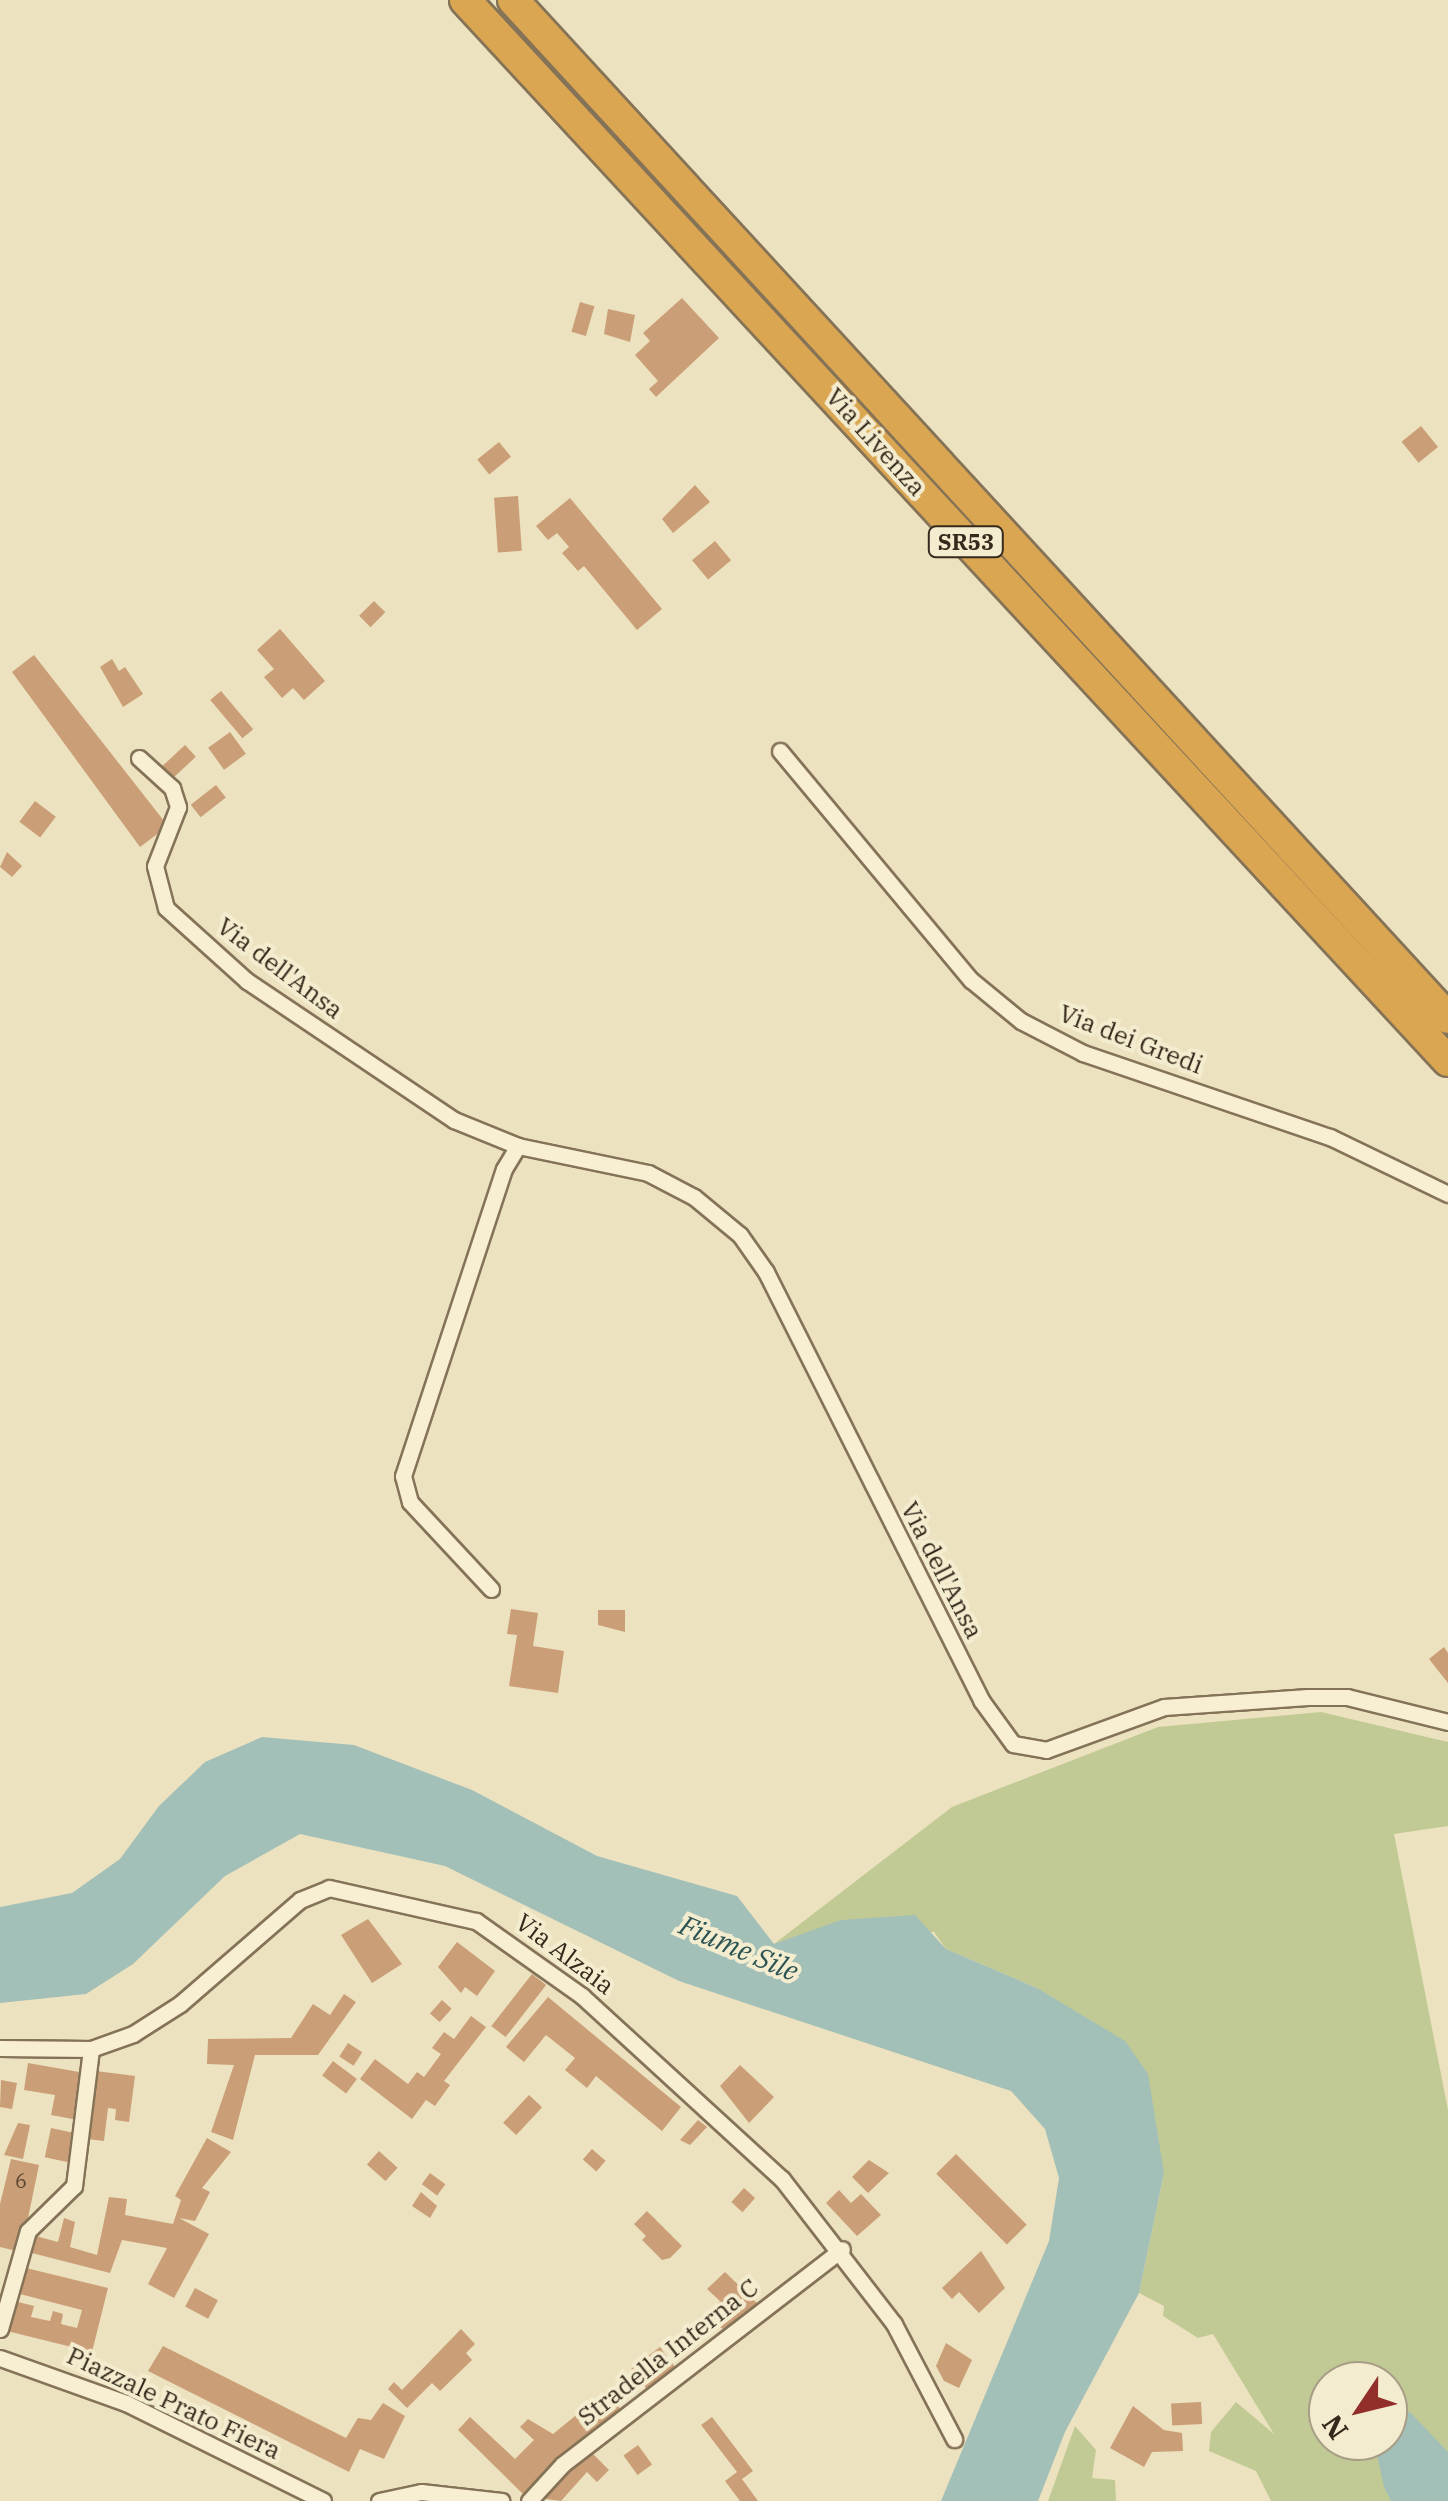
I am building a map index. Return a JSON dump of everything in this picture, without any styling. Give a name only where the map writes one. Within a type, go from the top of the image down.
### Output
[{"type":"highway","name":"Via Livenza","points":[[465,0],[1448,1061]]},
{"type":"highway","name":"Via Livenza","points":[[513,0],[1448,1018]]},
{"type":"street","name":"Via dei Gredi","points":[[780,751],[971,980],[1021,1021],[1083,1053],[1330,1137],[1448,1194]]},
{"type":"street","name":"Via dell'Ansa","points":[[139,758],[172,788],[178,807],[155,866],[166,908],[247,982],[418,1098],[518,1146],[648,1173],[694,1196],[740,1235],[771,1281],[981,1700],[1014,1744],[1046,1750],[1164,1707],[1308,1697],[1348,1697],[1448,1722]]},
{"type":"street","points":[[491,1590],[410,1502],[403,1476],[504,1169],[518,1146]]},
{"type":"street","name":"Via Alzaia","points":[[0,2048],[91,2049],[180,2004],[300,1900],[329,1888],[413,1903],[476,1921],[582,1996],[782,2179],[842,2250],[894,2324],[954,2439]]},
{"type":"street","points":[[0,2329],[28,2230],[74,2186],[91,2049]]},
{"type":"street","name":"Stradella Interna C","points":[[529,2501],[563,2464],[842,2250]]},
{"type":"street","name":"Piazzale Prato Fiera","points":[[0,2358],[126,2403],[323,2501]]},
{"type":"street","points":[[378,2501],[421,2492],[502,2501]]},
{"type":"green space","points":[[1321,1712],[1448,1742],[1448,1826],[1394,1834],[1448,2110],[1448,2501],[1271,2501],[1256,2471],[1209,2451],[1211,2432],[1236,2402],[1274,2434],[1213,2334],[1198,2338],[1163,2316],[1164,2306],[1139,2293],[1164,2173],[1037,1988],[946,1949],[934,1932],[774,1944],[952,1807],[1158,1727]]},
{"type":"green space","points":[[1075,2426],[1096,2450],[1092,2478],[1115,2480],[1116,2501],[1048,2501]]},
{"type":"water","name":"Fiume Sile","points":[[262,1737],[354,1745],[472,1790],[597,1856],[737,1896],[774,1944],[841,1920],[915,1915],[946,1949],[1037,1988],[1125,2041],[1148,2074],[1164,2173],[1139,2293],[1065,2432],[1038,2501],[941,2501],[1049,2241],[1059,2178],[1045,2129],[1011,2091],[679,1981],[445,1866],[300,1834],[225,1876],[133,1964],[86,1994],[0,2003],[0,1907],[72,1893],[120,1859],[159,1806],[205,1762]]},
{"type":"water","points":[[1408,2412],[1448,2452],[1448,2501],[1391,2501],[1384,2487],[1378,2461],[1408,2461]]},
{"type":"building","points":[[682,298],[719,338],[656,397],[649,389],[658,381],[635,355],[650,341],[643,333]]},
{"type":"building","points":[[580,302],[594,306],[586,336],[571,332]]},
{"type":"building","points":[[608,309],[635,315],[630,342],[604,334]]},
{"type":"building","points":[[1421,426],[1438,447],[1419,463],[1402,442]]},
{"type":"building","points":[[499,442],[511,457],[489,474],[477,460]]},
{"type":"building","points":[[695,485],[710,502],[673,533],[662,519]]},
{"type":"building","points":[[518,496],[522,551],[498,553],[494,498]]},
{"type":"building","points":[[570,498],[662,609],[637,630],[584,566],[578,571],[562,553],[569,547],[557,533],[548,540],[536,526]]},
{"type":"building","points":[[715,541],[731,560],[708,579],[692,560]]},
{"type":"building","points":[[374,601],[385,612],[370,627],[359,616]]},
{"type":"building","points":[[280,629],[325,681],[304,700],[293,688],[282,698],[264,677],[274,669],[257,650]]},
{"type":"building","points":[[34,655],[168,826],[140,847],[12,672]]},
{"type":"building","points":[[112,659],[119,671],[125,667],[143,694],[123,707],[100,667]]},
{"type":"building","points":[[221,691],[253,729],[242,738],[210,700]]},
{"type":"building","points":[[230,732],[246,754],[224,770],[208,748]]},
{"type":"building","points":[[185,745],[196,757],[173,779],[162,767]]},
{"type":"building","points":[[216,785],[226,798],[201,817],[191,805]]},
{"type":"building","points":[[35,801],[56,817],[40,837],[19,822]]},
{"type":"building","points":[[7,852],[22,866],[12,877],[0,867]]},
{"type":"building","points":[[511,1609],[538,1613],[533,1646],[564,1651],[558,1693],[509,1686],[517,1635],[507,1634]]},
{"type":"building","points":[[598,1610],[625,1610],[625,1632],[598,1625]]},
{"type":"building","points":[[1444,1647],[1448,1653],[1448,1683],[1429,1659]]},
{"type":"building","points":[[368,1919],[402,1964],[372,1983],[341,1935]]},
{"type":"building","points":[[457,1942],[495,1971],[477,1996],[465,1987],[461,1993],[438,1967]]},
{"type":"building","points":[[532,1974],[546,1985],[506,2037],[491,2026]]},
{"type":"building","points":[[344,1994],[356,2002],[318,2055],[255,2055],[233,2140],[211,2132],[234,2065],[207,2064],[208,2039],[291,2038],[313,2004],[330,2015]]},
{"type":"building","points":[[548,1997],[681,2107],[662,2131],[596,2076],[587,2088],[565,2070],[575,2058],[546,2035],[524,2062],[506,2047]]},
{"type":"building","points":[[442,2000],[452,2009],[440,2022],[430,2013]]},
{"type":"building","points":[[471,2016],[486,2027],[444,2081],[450,2085],[435,2106],[426,2100],[412,2119],[360,2079],[375,2059],[408,2084],[417,2072],[424,2077],[441,2054],[432,2048],[444,2032],[454,2039]]},
{"type":"building","points":[[348,2043],[362,2052],[354,2066],[339,2056]]},
{"type":"building","points":[[333,2061],[357,2079],[346,2093],[322,2075]]},
{"type":"building","points":[[28,2063],[85,2073],[78,2120],[51,2115],[55,2095],[24,2090]]},
{"type":"building","points":[[740,2065],[774,2097],[749,2123],[720,2086]]},
{"type":"building","points":[[96,2071],[135,2076],[129,2122],[115,2120],[116,2109],[108,2108],[104,2141],[87,2139]]},
{"type":"building","points":[[1,2080],[17,2083],[12,2109],[0,2107]]},
{"type":"building","points":[[529,2095],[542,2107],[516,2135],[503,2123]]},
{"type":"building","points":[[698,2120],[707,2127],[690,2145],[680,2140]]},
{"type":"building","points":[[18,2123],[30,2125],[23,2159],[4,2155]]},
{"type":"building","points":[[51,2128],[74,2133],[68,2162],[45,2157]]},
{"type":"building","points":[[207,2138],[231,2152],[202,2188],[210,2192],[195,2221],[179,2218],[209,2234],[174,2298],[148,2284],[167,2248],[122,2240],[110,2273],[28,2252],[32,2235],[58,2242],[64,2218],[75,2222],[70,2247],[97,2255],[109,2197],[127,2199],[125,2215],[173,2224],[181,2200],[175,2196]]},
{"type":"building","points":[[592,2149],[606,2161],[596,2171],[583,2160]]},
{"type":"building","points":[[379,2151],[398,2168],[386,2181],[367,2164]]},
{"type":"building","points":[[956,2154],[1027,2225],[1007,2245],[936,2174]]},
{"type":"building","points":[[11,2159],[39,2165],[21,2252],[0,2247],[0,2204]]},
{"type":"building","points":[[869,2160],[889,2173],[868,2193],[852,2177]]},
{"type":"building","points":[[430,2173],[445,2184],[437,2195],[422,2184]]},
{"type":"building","points":[[744,2188],[755,2198],[742,2212],[731,2202]]},
{"type":"building","points":[[839,2190],[851,2203],[861,2194],[881,2215],[857,2236],[826,2203]]},
{"type":"building","points":[[421,2192],[437,2206],[430,2218],[412,2206]]},
{"type":"building","points":[[647,2211],[682,2246],[670,2258],[662,2260],[642,2240],[646,2236],[634,2224]]},
{"type":"building","points":[[981,2251],[1005,2288],[979,2313],[959,2292],[952,2299],[942,2288]]},
{"type":"building","points":[[22,2267],[108,2288],[92,2352],[7,2331],[14,2301],[34,2306],[31,2317],[50,2321],[53,2311],[63,2314],[61,2324],[77,2328],[82,2310],[16,2293]]},
{"type":"building","points":[[725,2272],[757,2303],[728,2332],[704,2317],[720,2301],[707,2289]]},
{"type":"building","points":[[195,2288],[218,2300],[208,2319],[185,2307]]},
{"type":"building","points":[[461,2329],[475,2344],[466,2353],[472,2360],[440,2391],[432,2383],[407,2408],[388,2389],[394,2382],[402,2390]]},
{"type":"building","points":[[946,2343],[972,2360],[959,2388],[944,2381],[936,2366]]},
{"type":"building","points":[[163,2346],[346,2438],[358,2418],[371,2420],[383,2403],[405,2416],[384,2459],[360,2449],[349,2472],[148,2371]]},
{"type":"building","points":[[660,2347],[675,2367],[646,2389],[631,2369]]},
{"type":"building","points":[[607,2390],[621,2410],[524,2495],[458,2430],[470,2417],[515,2459],[534,2440],[520,2427],[528,2419],[553,2434]]},
{"type":"building","points":[[1201,2402],[1202,2424],[1172,2426],[1171,2404]]},
{"type":"building","points":[[1133,2406],[1164,2430],[1182,2433],[1183,2451],[1152,2452],[1144,2467],[1110,2448]]},
{"type":"building","points":[[712,2417],[753,2471],[742,2479],[758,2501],[740,2501],[725,2481],[737,2472],[701,2425]]},
{"type":"building","points":[[638,2445],[652,2464],[638,2475],[623,2456]]},
{"type":"building","points":[[587,2448],[609,2470],[597,2482],[587,2472],[561,2501],[538,2498]]}]
